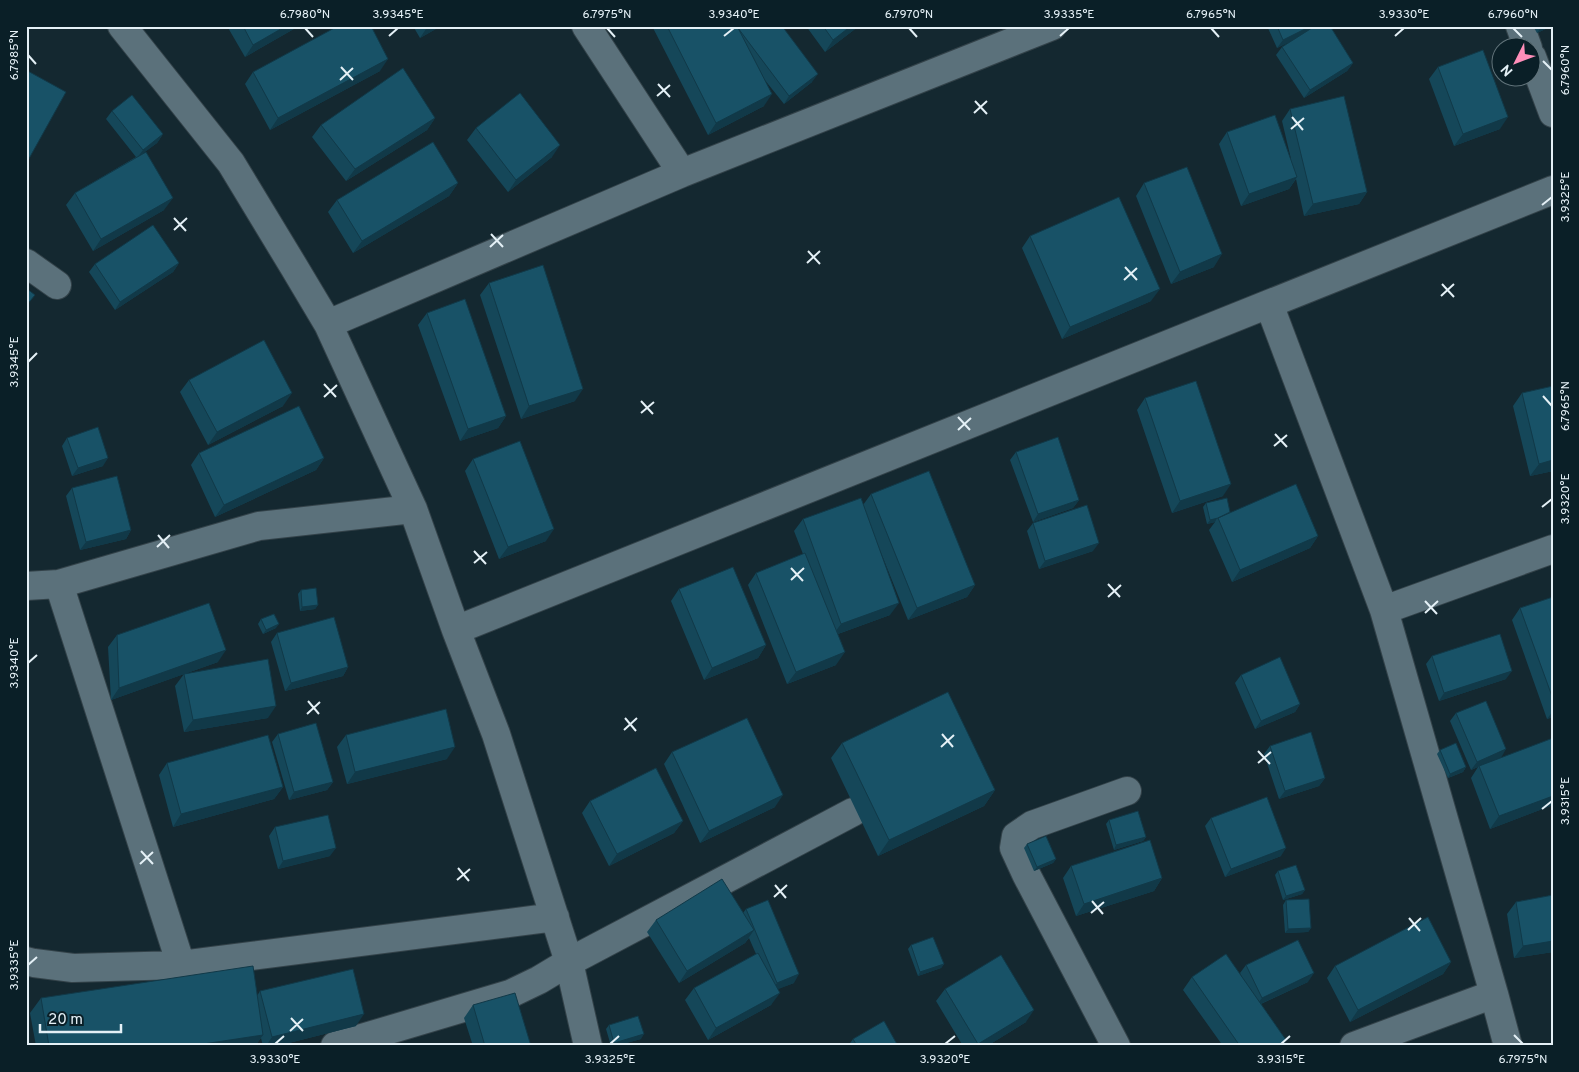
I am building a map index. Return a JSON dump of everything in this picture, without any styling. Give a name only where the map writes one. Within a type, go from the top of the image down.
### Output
[{"type":"street","points":[[122,26],[231,163],[328,324],[413,509],[456,630],[496,734],[569,962],[588,1046]]},
{"type":"street","points":[[586,26],[682,173]]},
{"type":"street","points":[[328,324],[682,173],[1052,26]]},
{"type":"street","points":[[1520,26],[1524,38]]},
{"type":"street","points":[[1542,84],[1553,113]]},
{"type":"street","points":[[456,630],[1553,190]]},
{"type":"street","points":[[26,263],[57,285]]},
{"type":"street","points":[[1269,304],[1384,610],[1508,1046]]},
{"type":"street","points":[[26,586],[59,584],[259,526],[413,509]]},
{"type":"street","points":[[1384,610],[1553,549]]},
{"type":"street","points":[[59,584],[181,965]]},
{"type":"street","points":[[1116,1046],[1014,848],[1016,836],[1032,825],[1127,791]]},
{"type":"street","points":[[335,1046],[510,994],[853,812]]},
{"type":"street","points":[[26,961],[73,968],[181,965],[555,917]]},
{"type":"street","points":[[1354,1046],[1494,994]]},
{"type":"building","points":[[243,26],[286,26],[253,45]]},
{"type":"building","points":[[338,26],[371,26],[388,59],[278,118],[253,72]]},
{"type":"building","points":[[667,26],[737,26],[772,94],[716,123]]},
{"type":"building","points":[[741,26],[782,26],[818,74],[789,96],[738,28]]},
{"type":"building","points":[[823,26],[851,26],[833,40]]},
{"type":"building","points":[[1277,26],[1311,26],[1283,40]]},
{"type":"building","points":[[1315,26],[1330,26],[1353,63],[1310,90],[1282,47]]},
{"type":"building","points":[[1483,50],[1492,74],[1492,88],[1497,88],[1508,117],[1463,134],[1438,67]]},
{"type":"building","points":[[403,68],[435,118],[355,169],[321,125]]},
{"type":"building","points":[[26,70],[66,92],[26,164]]},
{"type":"building","points":[[520,93],[560,145],[516,180],[476,128]]},
{"type":"building","points":[[132,95],[163,134],[143,150],[112,111]]},
{"type":"building","points":[[1344,96],[1367,192],[1313,204],[1290,109]]},
{"type":"building","points":[[1275,115],[1297,177],[1249,194],[1227,132]]},
{"type":"building","points":[[433,142],[458,183],[362,241],[337,200]]},
{"type":"building","points":[[146,152],[173,198],[101,239],[75,193]]},
{"type":"building","points":[[1187,167],[1222,254],[1180,272],[1144,183]]},
{"type":"building","points":[[1119,197],[1160,289],[1070,327],[1030,236]]},
{"type":"building","points":[[153,225],[179,263],[120,302],[95,264]]},
{"type":"building","points":[[543,265],[583,389],[529,406],[489,283]]},
{"type":"building","points":[[26,288],[35,295],[26,306]]},
{"type":"building","points":[[465,299],[506,416],[468,429],[427,313]]},
{"type":"building","points":[[264,340],[292,393],[217,432],[189,380]]},
{"type":"building","points":[[1196,381],[1231,484],[1180,501],[1145,398]]},
{"type":"building","points":[[1553,386],[1553,460],[1539,464],[1522,393]]},
{"type":"building","points":[[299,406],[324,458],[224,505],[199,453]]},
{"type":"building","points":[[98,427],[108,458],[78,468],[67,438]]},
{"type":"building","points":[[1058,437],[1079,500],[1038,514],[1016,452]]},
{"type":"building","points":[[520,441],[554,529],[508,547],[473,459]]},
{"type":"building","points":[[929,471],[975,585],[917,608],[871,494]]},
{"type":"building","points":[[117,476],[131,530],[86,542],[72,488]]},
{"type":"building","points":[[1296,484],[1318,536],[1240,570],[1218,518]]},
{"type":"building","points":[[861,498],[899,603],[841,624],[803,519]]},
{"type":"building","points":[[1227,498],[1230,512],[1210,520],[1206,503]]},
{"type":"building","points":[[1087,505],[1099,543],[1045,561],[1033,523]]},
{"type":"building","points":[[805,553],[845,652],[796,672],[756,573]]},
{"type":"building","points":[[733,567],[766,645],[712,668],[679,589]]},
{"type":"building","points":[[316,588],[318,605],[302,607],[301,590]]},
{"type":"building","points":[[1553,597],[1553,699],[1520,608]]},
{"type":"building","points":[[209,603],[226,650],[119,688],[117,635]]},
{"type":"building","points":[[274,614],[279,624],[266,630],[261,619]]},
{"type":"building","points":[[334,617],[348,667],[291,683],[277,633]]},
{"type":"building","points":[[1500,634],[1512,671],[1444,693],[1432,656]]},
{"type":"building","points":[[1280,657],[1300,704],[1261,721],[1241,675]]},
{"type":"building","points":[[268,659],[276,706],[193,720],[184,674]]},
{"type":"building","points":[[948,692],[995,790],[889,840],[842,743]]},
{"type":"building","points":[[1486,701],[1506,749],[1477,762],[1456,713]]},
{"type":"building","points":[[446,709],[455,747],[355,772],[346,735]]},
{"type":"building","points":[[747,718],[783,795],[709,831],[672,752]]},
{"type":"building","points":[[316,723],[333,782],[294,792],[278,734]]},
{"type":"building","points":[[1311,732],[1325,778],[1285,791],[1270,746]]},
{"type":"building","points":[[268,735],[283,787],[181,814],[167,763]]},
{"type":"building","points":[[1553,738],[1553,796],[1499,816],[1479,766]]},
{"type":"building","points":[[1456,743],[1466,767],[1450,774],[1440,750]]},
{"type":"building","points":[[656,768],[683,821],[617,854],[590,801]]},
{"type":"building","points":[[1267,797],[1286,848],[1231,869],[1211,818]]},
{"type":"building","points":[[1138,811],[1146,837],[1116,845],[1109,820]]},
{"type":"building","points":[[328,815],[336,848],[283,861],[275,827]]},
{"type":"building","points":[[1046,836],[1056,859],[1037,867],[1027,844]]},
{"type":"building","points":[[1150,840],[1162,878],[1084,904],[1071,866]]},
{"type":"building","points":[[1296,865],[1305,890],[1286,896],[1278,871]]},
{"type":"building","points":[[722,879],[754,930],[687,971],[656,920]]},
{"type":"building","points":[[1553,895],[1553,941],[1523,946],[1516,902]]},
{"type":"building","points":[[1309,899],[1311,928],[1288,929],[1286,900]]},
{"type":"building","points":[[768,900],[799,974],[777,983],[746,909]]},
{"type":"building","points":[[1428,917],[1451,962],[1358,1010],[1335,966]]},
{"type":"building","points":[[933,937],[944,964],[920,972],[911,945]]},
{"type":"building","points":[[1298,940],[1314,973],[1262,998],[1246,965]]},
{"type":"building","points":[[758,953],[780,993],[716,1028],[694,988]]},
{"type":"building","points":[[1226,954],[1286,1040],[1278,1046],[1240,1046],[1192,977]]},
{"type":"building","points":[[1001,955],[1034,1010],[978,1044],[945,989]]},
{"type":"building","points":[[253,966],[263,1035],[190,1046],[49,1046],[41,998]]},
{"type":"building","points":[[353,969],[364,1014],[272,1037],[260,991]]},
{"type":"building","points":[[515,993],[531,1046],[485,1046],[473,1005]]},
{"type":"building","points":[[638,1016],[644,1034],[614,1043],[609,1025]]},
{"type":"building","points":[[884,1021],[898,1046],[857,1046],[853,1039]]}]
